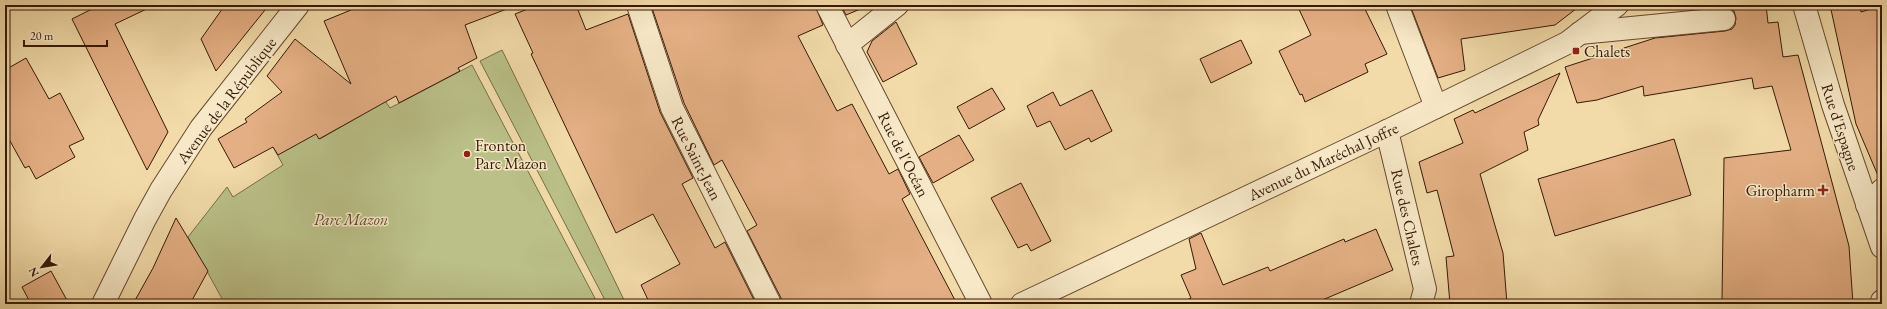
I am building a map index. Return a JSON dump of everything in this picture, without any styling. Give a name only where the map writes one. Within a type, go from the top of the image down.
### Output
[{"type":"street","name":"Avenue de la République","points":[[103,304],[161,190],[197,134],[298,5]]},
{"type":"street","name":"Rue Saint-Jean","points":[[638,5],[672,108],[770,304]]},
{"type":"street","name":"Rue de l'Océan","points":[[827,5],[981,304]]},
{"type":"street","points":[[847,44],[897,5]]},
{"type":"street","points":[[1397,5],[1436,107]]},
{"type":"street","name":"Avenue du Maréchal Joffre","points":[[1022,304],[1388,131],[1567,43],[1617,5]]},
{"type":"street","name":"Rue d'Espagne","points":[[1804,5],[1833,105],[1882,247]]},
{"type":"street","points":[[1579,33],[1724,19]]},
{"type":"street","name":"Rue des Chalets","points":[[1388,131],[1425,289],[1421,304]]},
{"type":"street","points":[[1867,205],[1882,190]]},
{"type":"green space","points":[[502,50],[626,304],[607,304],[480,61]]},
{"type":"green space","name":"Parc Mazon","points":[[472,65],[598,304],[225,304],[188,237],[227,187],[233,197],[283,165],[273,147],[310,124],[320,139],[360,116],[374,84],[390,108]]},
{"type":"building","points":[[100,5],[155,5],[115,24],[168,132],[147,170],[72,19]]},
{"type":"building","points":[[225,5],[269,5],[216,71],[201,39]]},
{"type":"building","points":[[349,5],[511,5],[512,7],[465,25],[477,58],[458,68],[460,71],[399,103],[396,96],[319,139],[316,134],[278,155],[273,147],[234,168],[218,139],[247,122],[245,119],[282,92],[267,76],[295,39],[351,84],[324,21],[351,10]]},
{"type":"building","points":[[538,5],[576,5],[586,30],[628,14],[660,112],[693,178],[682,184],[715,248],[725,242],[756,304],[650,304],[641,285],[680,264],[653,214],[616,233],[531,54],[533,53],[515,14]]},
{"type":"building","points":[[651,5],[815,5],[823,25],[798,36],[837,111],[852,104],[889,174],[898,169],[910,194],[902,199],[957,304],[782,304],[781,298],[747,231],[757,225],[722,160],[714,165],[684,103]]},
{"type":"building","points":[[841,5],[870,5],[846,15]]},
{"type":"building","points":[[1297,5],[1363,5],[1387,54],[1365,64],[1368,72],[1305,102],[1302,94],[1300,95],[1279,51],[1311,35]]},
{"type":"building","points":[[1410,5],[1581,5],[1555,25],[1461,39],[1465,70],[1438,78]]},
{"type":"building","points":[[1708,5],[1766,5],[1768,23],[1778,22],[1783,57],[1798,55],[1849,246],[1853,304],[1758,304],[1722,300],[1724,158],[1791,150],[1772,86],[1754,89],[1752,78],[1644,96],[1643,86],[1597,100],[1577,103],[1565,67],[1655,38],[1732,29],[1735,25],[1736,18],[1734,11],[1730,8],[1723,7],[1709,8]]},
{"type":"building","points":[[1830,5],[1860,5],[1861,12],[1877,7],[1882,23],[1882,178],[1879,178],[1856,124]]},
{"type":"building","points":[[896,22],[917,64],[883,82],[867,52],[872,41]]},
{"type":"building","points":[[1241,40],[1252,63],[1211,83],[1200,59]]},
{"type":"building","points":[[26,58],[49,99],[60,93],[84,139],[69,146],[75,157],[36,179],[29,166],[25,168],[5,132],[5,70]]},
{"type":"building","points":[[1560,73],[1538,120],[1539,125],[1524,132],[1528,150],[1480,174],[1503,253],[1507,304],[1450,304],[1446,257],[1454,256],[1437,190],[1427,193],[1419,162],[1463,143],[1454,119],[1473,110],[1475,113]]},
{"type":"building","points":[[992,88],[1005,109],[969,129],[957,107]]},
{"type":"building","points":[[1092,90],[1112,131],[1091,142],[1089,138],[1065,150],[1050,121],[1037,127],[1027,106],[1053,92],[1060,106]]},
{"type":"building","points":[[959,135],[974,160],[933,183],[919,157]]},
{"type":"building","points":[[1674,139],[1691,195],[1555,236],[1538,179]]},
{"type":"building","points":[[1021,183],[1051,241],[1031,251],[1027,244],[1018,248],[991,198]]},
{"type":"building","points":[[176,218],[208,271],[190,304],[133,304],[153,268]]},
{"type":"building","points":[[1376,229],[1393,270],[1313,304],[1178,304],[1191,298],[1181,275],[1196,269],[1189,239],[1201,233],[1223,285],[1268,267],[1270,271],[1344,239],[1345,242]]},
{"type":"building","points":[[51,271],[69,304],[31,304],[22,287]]},
{"type":"place","name":"Chalets","points":[[1576,51]]},
{"type":"place","name":"Fronton Parc Mazon","points":[[467,154]]},
{"type":"place","name":"Giropharm","points":[[1823,190]]}]
